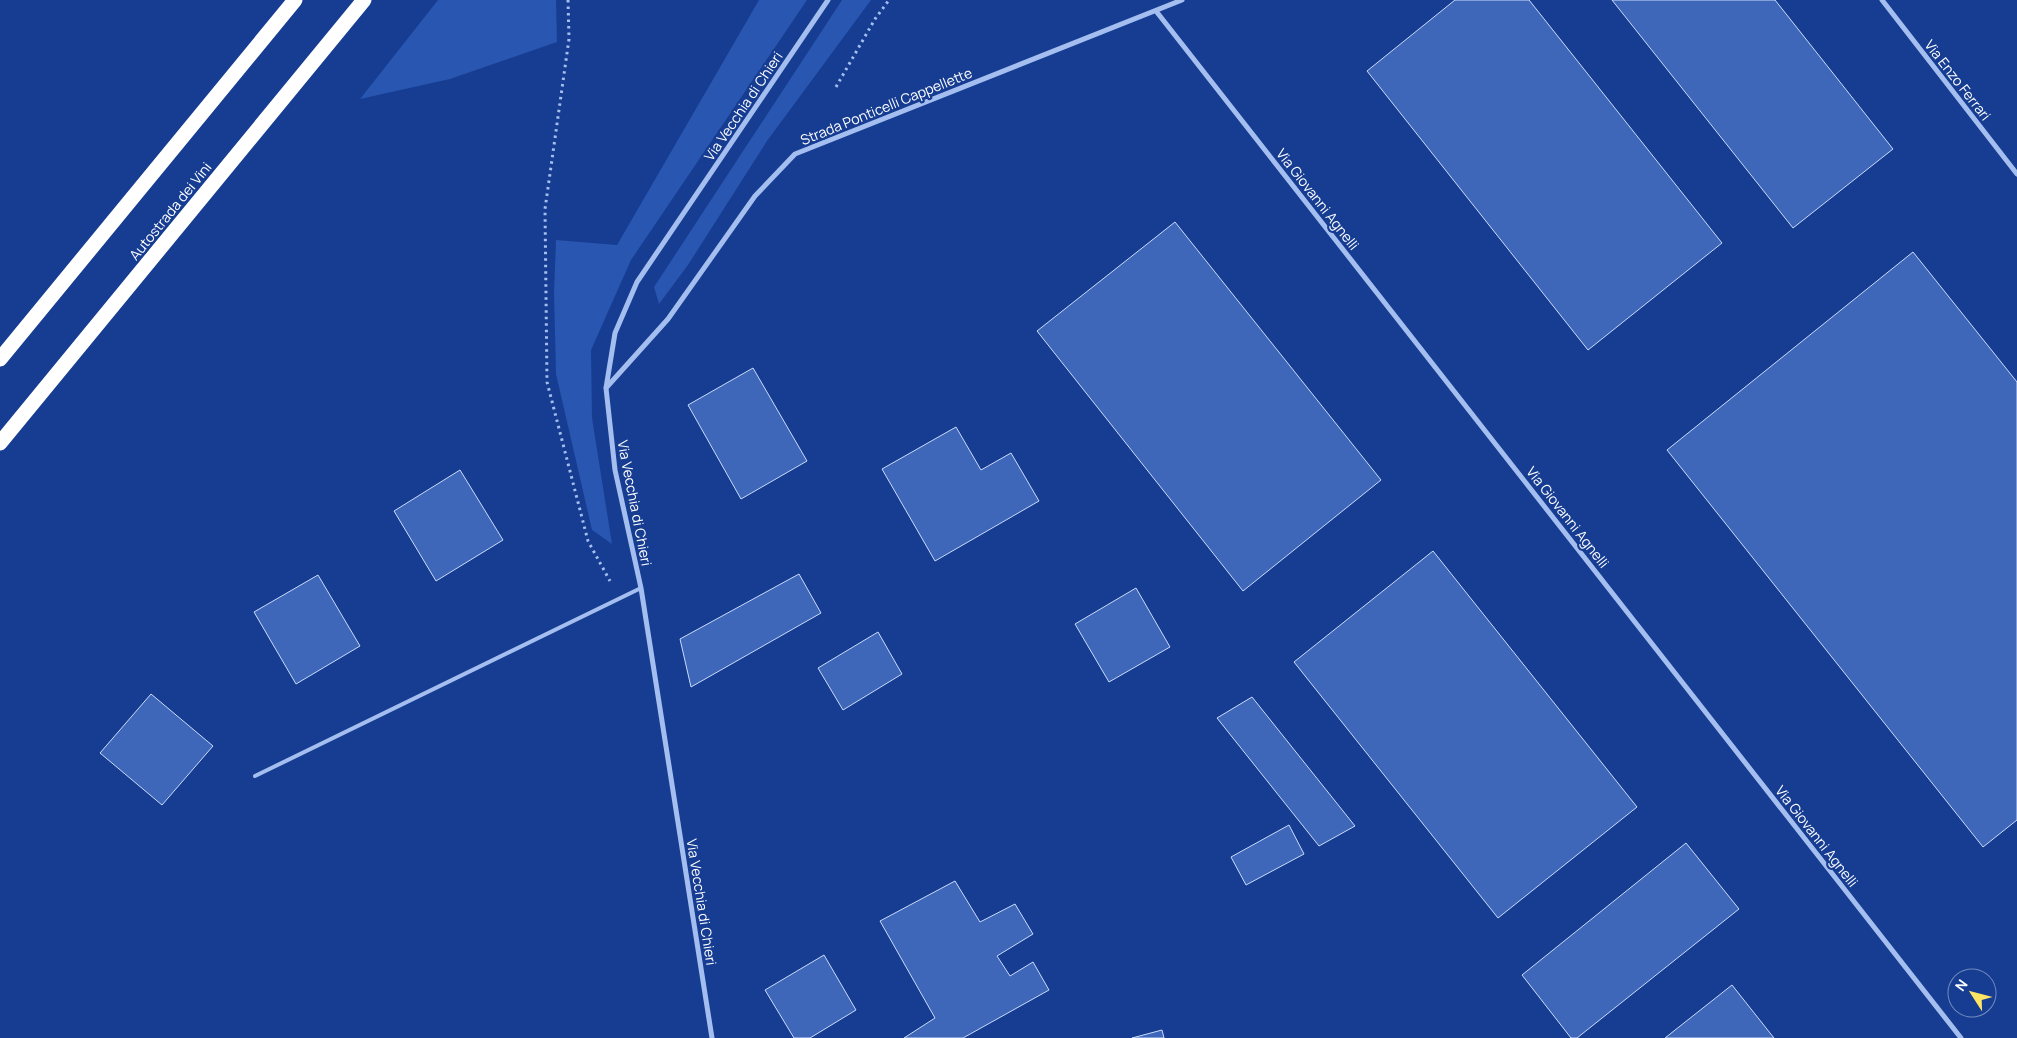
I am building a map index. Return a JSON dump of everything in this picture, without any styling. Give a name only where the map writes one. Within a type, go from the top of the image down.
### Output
[{"type":"highway","points":[[0,359],[295,0]]},
{"type":"highway","name":"Autostrada dei Vini","points":[[0,443],[364,0]]},
{"type":"street","name":"Via Vecchia di Chieri","points":[[712,1038],[641,588],[615,470],[606,388],[615,333],[637,282],[828,0]]},
{"type":"street","name":"Strada Ponticelli Cappellette","points":[[606,388],[668,320],[755,196],[795,154],[1182,0]]},
{"type":"street","name":"Via Enzo Ferrari","points":[[1882,0],[2017,174]]},
{"type":"street","name":"Via Giovanni Agnelli","points":[[1156,11],[1961,1038]]},
{"type":"lane","points":[[255,776],[641,588]]},
{"type":"path","points":[[568,0],[569,39],[545,208],[547,382],[588,540],[620,599]]},
{"type":"path","points":[[836,87],[876,18],[889,0]]},
{"type":"shaded area","points":[[438,0],[556,0],[557,42],[450,79],[360,99]]},
{"type":"shaded area","points":[[759,0],[807,0],[631,260],[591,350],[592,418],[612,544],[592,530],[556,374],[554,293],[556,240],[617,245]]},
{"type":"shaded area","points":[[842,0],[871,0],[767,141],[688,265],[659,304],[654,287]]},
{"type":"building","points":[[1455,0],[1529,0],[1722,243],[1588,350],[1367,71]]},
{"type":"building","points":[[1612,0],[1775,0],[1893,149],[1793,228]]},
{"type":"building","points":[[1175,222],[1381,480],[1243,591],[1037,331]]},
{"type":"building","points":[[1913,252],[2017,382],[2017,820],[1983,847],[1667,450]]},
{"type":"building","points":[[753,368],[807,461],[741,499],[688,405]]},
{"type":"building","points":[[956,427],[981,470],[1011,453],[1039,501],[935,561],[882,469]]},
{"type":"building","points":[[460,470],[503,540],[436,581],[394,511]]},
{"type":"building","points":[[1433,551],[1637,807],[1498,918],[1294,662]]},
{"type":"building","points":[[799,574],[821,613],[691,687],[680,639]]},
{"type":"building","points":[[318,575],[360,646],[296,684],[254,612]]},
{"type":"building","points":[[1136,588],[1170,647],[1109,682],[1075,624]]},
{"type":"building","points":[[878,632],[902,674],[843,710],[818,668]]},
{"type":"building","points":[[151,694],[213,746],[162,805],[100,753]]},
{"type":"building","points":[[1252,697],[1355,826],[1319,846],[1217,718]]},
{"type":"building","points":[[1289,825],[1304,854],[1246,885],[1231,857]]},
{"type":"building","points":[[1686,843],[1739,909],[1577,1038],[1571,1038],[1522,975]]},
{"type":"building","points":[[955,881],[980,922],[1015,904],[1033,934],[997,956],[1010,976],[1033,962],[1049,990],[963,1038],[904,1038],[935,1018],[880,921]]},
{"type":"building","points":[[824,955],[856,1010],[810,1038],[794,1038],[765,990]]},
{"type":"building","points":[[1732,985],[1774,1038],[1665,1038]]},
{"type":"building","points":[[1162,1030],[1164,1038],[1132,1038]]}]
